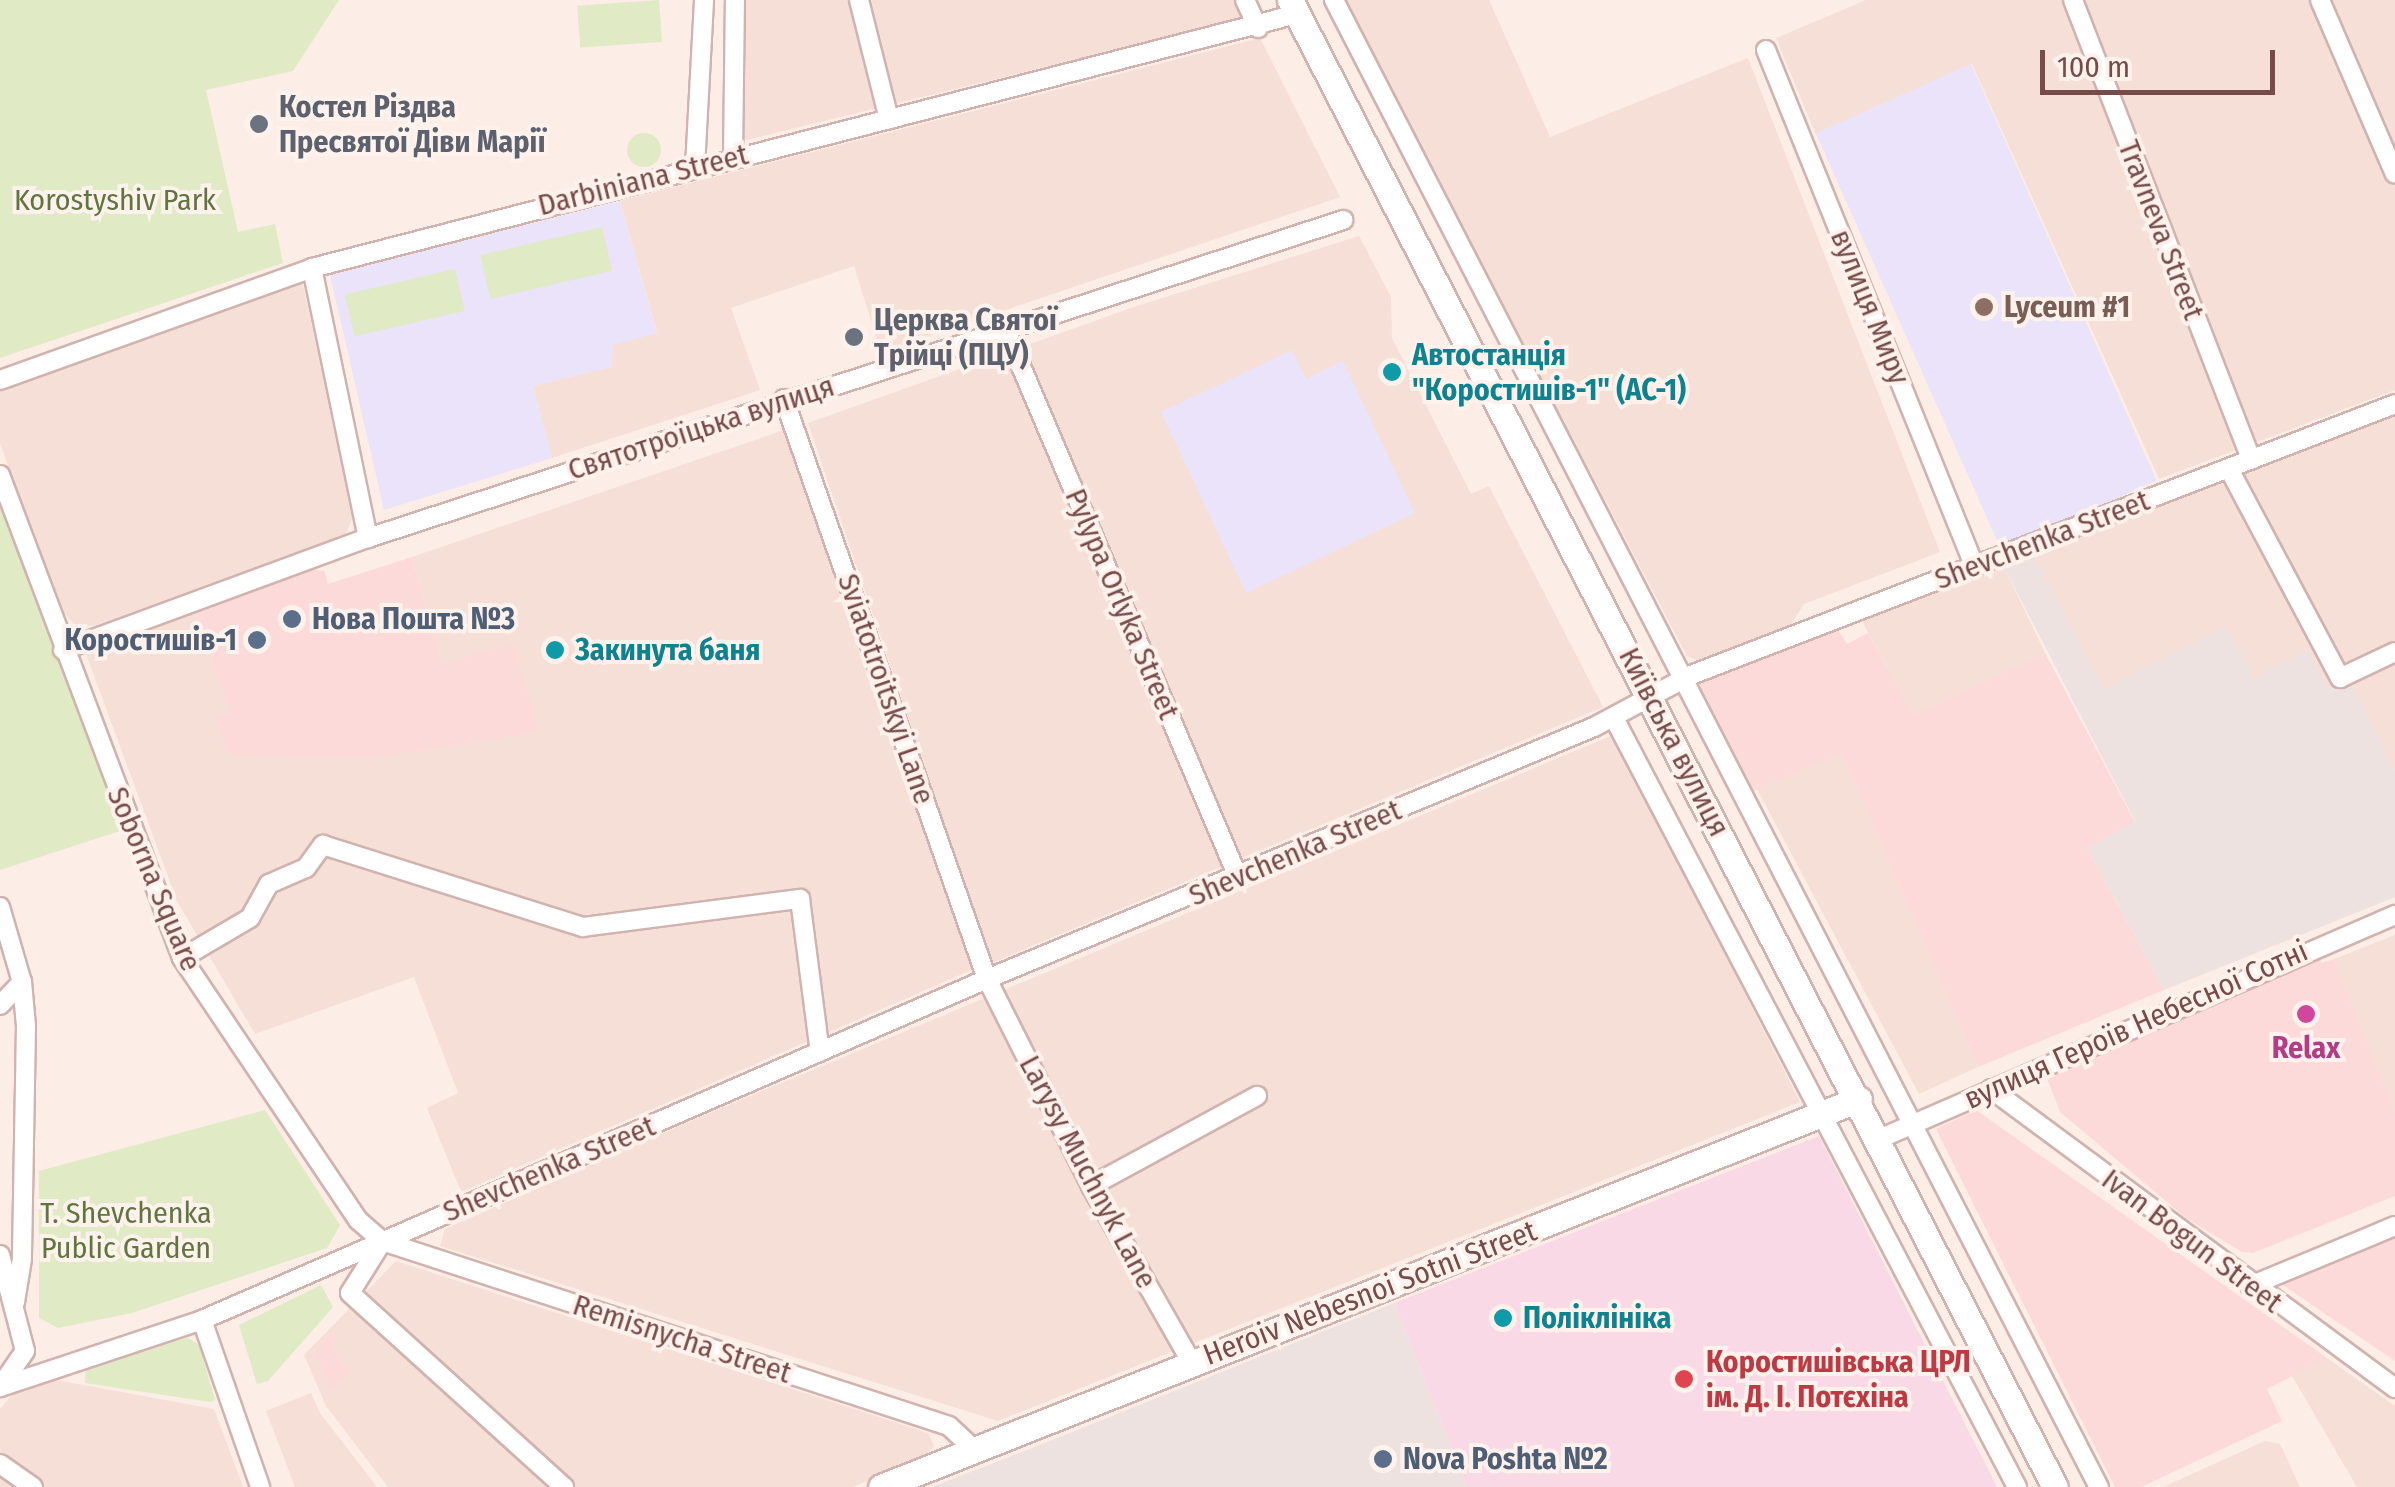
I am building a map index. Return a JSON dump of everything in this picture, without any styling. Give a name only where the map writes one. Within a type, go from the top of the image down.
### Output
[{"type":"main road","name":"Київська вулиця","points":[[1293,7],[2055,1487]]},
{"type":"main road","name":"Heroiv Nebesnoi Sotni Street","points":[[881,1487],[1859,1100]]},
{"type":"street","points":[[695,167],[704,0]]},
{"type":"street","points":[[732,158],[735,0]]},
{"type":"street","points":[[859,0],[889,119]]},
{"type":"street","points":[[1245,0],[1258,28]]},
{"type":"street","name":"Київська вулиця","points":[[1334,0],[2099,1487]]},
{"type":"street","name":"Travneva Street","points":[[2072,0],[2250,460]]},
{"type":"street","points":[[2320,0],[2395,174]]},
{"type":"street","name":"Darbiniana Street","points":[[0,380],[312,268],[695,167],[1258,28],[1293,7]]},
{"type":"street","name":"вулиця Миру","points":[[1766,50],[1974,565]]},
{"type":"street","name":"Святотроїцька вулиця","points":[[64,650],[368,538],[784,399],[1343,220]]},
{"type":"street","points":[[312,268],[368,538]]},
{"type":"street","name":"Pylypa Orlyka Street","points":[[1006,331],[1238,877]]},
{"type":"street","name":"Sviatotroitskyi Lane","points":[[784,399],[987,979]]},
{"type":"street","name":"Shevchenka Street","points":[[0,1387],[202,1320],[987,979],[1614,718],[1685,678],[2395,404]]},
{"type":"street","points":[[2230,469],[2340,678],[2395,652]]},
{"type":"street","name":"Soborna Square","points":[[0,475],[182,958],[358,1220],[382,1242]]},
{"type":"street","points":[[1614,718],[2017,1487]]},
{"type":"street","points":[[182,958],[250,918],[269,884],[306,868],[323,845],[584,928],[800,899],[820,1052]]},
{"type":"street","points":[[0,908],[22,982],[26,1156],[15,1302]]},
{"type":"street","name":"вулиця Героїв Небесної Сотні","points":[[1879,1139],[2395,915]]},
{"type":"street","name":"Larysy Muchnyk Lane","points":[[987,979],[1091,1186],[1192,1363]]},
{"type":"street","points":[[0,1005],[22,982]]},
{"type":"street","name":"Ivan Bogun Street","points":[[1991,1089],[2250,1286],[2395,1388]]},
{"type":"street","points":[[1091,1186],[1258,1096]]},
{"type":"street","points":[[2250,1286],[2395,1226]]},
{"type":"street","points":[[382,1242],[350,1293],[564,1487]]},
{"type":"street","name":"Remisnycha Street","points":[[382,1242],[949,1426],[974,1449]]},
{"type":"street","points":[[0,1255],[25,1351],[0,1387]]},
{"type":"street","points":[[202,1320],[260,1487]]},
{"type":"street","points":[[0,1464],[33,1487]]},
{"type":"shaded area","points":[[740,0],[1241,0],[1249,17],[738,142]]},
{"type":"shaded area","points":[[1343,0],[1489,0],[1550,137],[1748,58],[1940,552],[1804,604],[1788,629],[1702,662],[1687,656]]},
{"type":"shaded area","points":[[1866,0],[2395,0],[2395,390],[2159,479],[1972,64],[1816,135],[1776,38]]},
{"type":"shaded area","points":[[1260,38],[1340,197],[881,352],[854,266],[731,308],[760,390],[552,458],[533,386],[611,367],[612,345],[657,332],[620,201]]},
{"type":"shaded area","name":"Lyceum #1","points":[[1971,64],[2156,481],[2001,550],[1816,133]]},
{"type":"shaded area","points":[[620,201],[657,333],[613,345],[612,367],[533,386],[552,458],[384,510],[330,275]]},
{"type":"shaded area","points":[[1359,236],[1391,297],[1392,338],[1471,494],[1489,486],[1603,707],[991,963],[808,423],[1134,307]]},
{"type":"shaded area","points":[[302,281],[354,514],[346,534],[96,625],[76,627],[61,609],[0,443],[0,385]]},
{"type":"shaded area","points":[[1292,350],[1306,379],[1343,361],[1415,513],[1246,593],[1161,412]]},
{"type":"shaded area","points":[[2395,414],[2395,769],[2349,680],[2327,687],[2255,678],[2104,690],[2034,556]]},
{"type":"shaded area","points":[[793,427],[976,968],[461,1192],[427,1108],[458,1093],[414,977],[255,1034],[177,901],[83,646],[193,604],[232,714],[442,664],[412,557]]},
{"type":"shaded area","points":[[2034,556],[2104,689],[2227,626],[2255,678],[2309,649],[2327,686],[2349,680],[2395,769],[2395,897],[2164,990],[2087,848],[2135,821],[2004,567]]},
{"type":"shaded area","points":[[412,557],[442,664],[513,643],[539,732],[370,758],[229,755],[215,720],[231,713],[196,612],[310,569],[324,571],[328,584]]},
{"type":"shaded area","points":[[2004,567],[2045,653],[1913,716],[1862,621]]},
{"type":"shaded area","points":[[1835,625],[1847,644],[1868,633],[1913,715],[2045,653],[2135,822],[2087,848],[2164,990],[1978,1067],[1842,753],[1748,793],[1694,688],[1695,682]]},
{"type":"shaded area","points":[[1613,735],[1800,1102],[998,1421],[440,1246],[445,1229],[698,1118]]},
{"type":"shaded area","points":[[1842,752],[1978,1067],[1919,1094],[1757,789]]},
{"type":"shaded area","points":[[2395,935],[2395,1118],[2334,959]]},
{"type":"shaded area","points":[[2318,954],[2322,963],[2334,959],[2395,1113],[2395,1196],[2253,1253],[2242,1252],[2186,1218],[2060,1112],[2045,1073]]},
{"type":"shaded area","points":[[1976,1110],[2327,1358],[2267,1389],[2282,1421],[2141,1487],[2115,1487],[1936,1129]]},
{"type":"shaded area","name":"Коростишівська ЦРЛ ім. Д. І. Потєхіна","points":[[1819,1136],[1997,1487],[1467,1487],[1394,1303]]},
{"type":"shaded area","points":[[2395,1233],[2395,1361],[2274,1279]]},
{"type":"shaded area","points":[[396,1261],[928,1433],[934,1446],[922,1459],[852,1487],[388,1487],[326,1406],[304,1355]]},
{"type":"shaded area","points":[[1394,1303],[1467,1487],[932,1487],[1042,1444]]},
{"type":"shaded area","points":[[330,1333],[338,1338],[329,1348],[351,1371],[330,1388],[315,1352]]},
{"type":"shaded area","points":[[2327,1358],[2395,1406],[2395,1487],[2357,1487],[2292,1376]]},
{"type":"shaded area","points":[[29,1375],[214,1409],[243,1487],[0,1487],[0,1409]]},
{"type":"shaded area","points":[[311,1393],[320,1413],[377,1487],[295,1487],[266,1411]]},
{"type":"shaded area","points":[[2265,1441],[2280,1444],[2300,1487],[2163,1487]]},
{"type":"green space","name":"Korostyshiv Park","points":[[0,0],[339,0],[293,71],[206,90],[238,232],[275,224],[283,263],[0,358]]},
{"type":"green space","points":[[659,0],[662,42],[580,48],[577,6]]},
{"type":"green space","points":[[644,133],[656,138],[661,150],[656,162],[644,167],[632,162],[627,150],[632,138]]},
{"type":"green space","points":[[602,227],[612,271],[490,299],[480,255]]},
{"type":"green space","points":[[455,269],[465,311],[355,336],[345,294]]},
{"type":"green space","points":[[0,503],[126,829],[0,870]]},
{"type":"green space","name":"T. Shevchenka Public Garden","points":[[265,1110],[340,1225],[327,1248],[132,1313],[58,1328],[39,1318],[39,1171]]},
{"type":"green space","points":[[321,1285],[333,1307],[268,1381],[257,1384],[239,1325]]},
{"type":"green space","points":[[188,1338],[199,1345],[215,1400],[85,1383],[86,1361]]},
{"type":"place","name":"Костел Різдва Пресвятої Діви Марії","points":[[259,124]]},
{"type":"place","name":"Lyceum #1","points":[[1984,307]]},
{"type":"place","name":"Церква Святої Трійці (ПЦУ)","points":[[854,337]]},
{"type":"place","name":"Автостанція \"Коростишів-1\" (АС-1)","points":[[1392,372]]},
{"type":"place","name":"Нова Пошта №3","points":[[292,619]]},
{"type":"place","name":"Коростишів-1","points":[[257,640]]},
{"type":"place","name":"Закинута баня","points":[[555,650]]},
{"type":"place","name":"Relax","points":[[2306,1014]]},
{"type":"place","name":"Поліклініка","points":[[1503,1318]]},
{"type":"place","name":"Коростишівська ЦРЛ ім. Д. І. Потєхіна","points":[[1684,1379]]},
{"type":"place","name":"Nova Poshta №2","points":[[1383,1459]]}]
